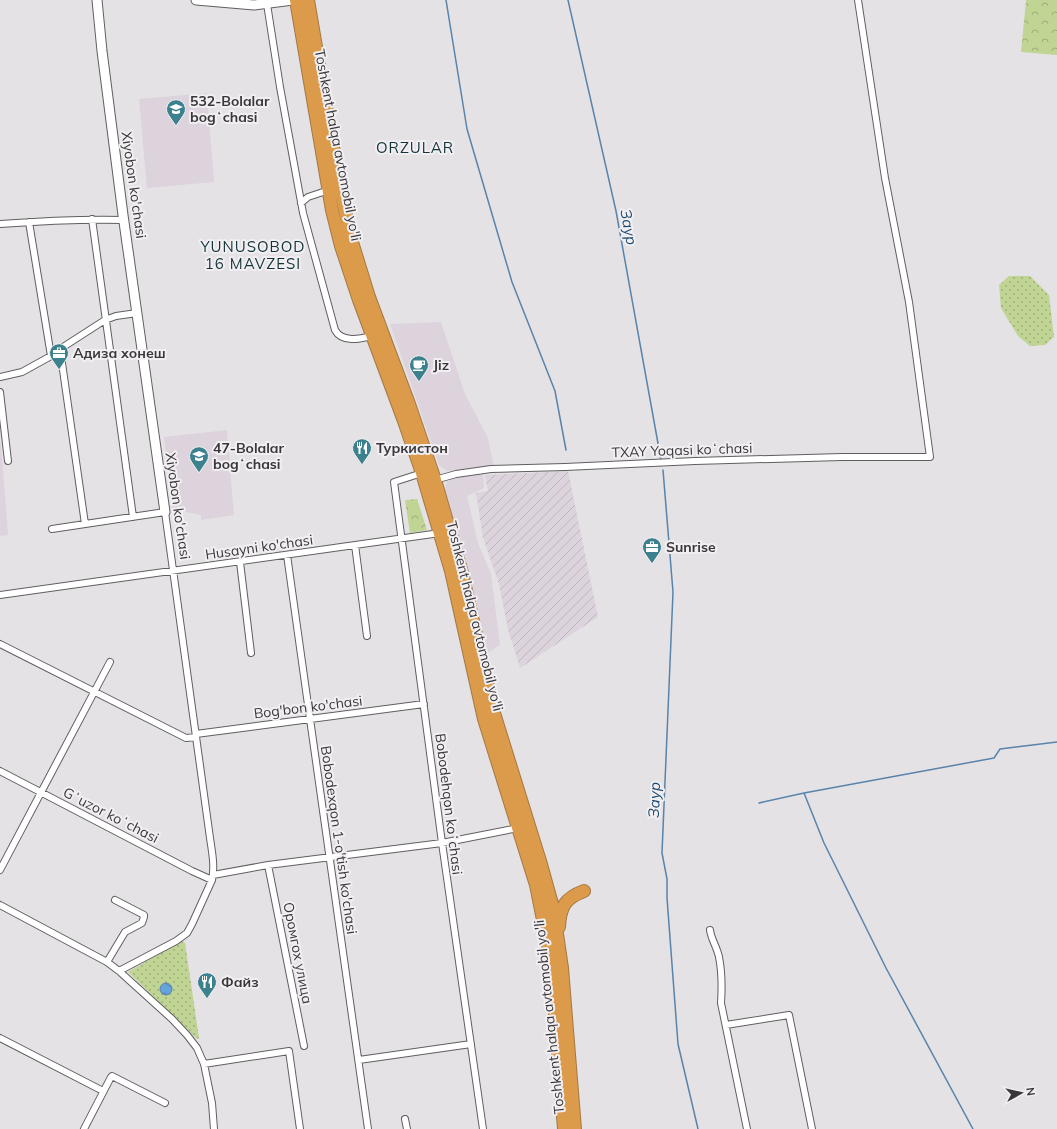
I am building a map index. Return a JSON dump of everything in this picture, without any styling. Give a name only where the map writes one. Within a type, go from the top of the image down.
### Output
[{"type":"highway","name":"Toshkent halqa avtomobil yo'li","points":[[296,0],[329,190],[341,246],[357,294],[377,334],[411,410],[435,480],[457,554],[481,706],[536,885],[548,945],[575,1129]]},
{"type":"highway","name":"Toshkent halqa avtomobil yo'li","points":[[308,0],[343,206],[357,261],[377,334],[422,473],[549,894],[558,938],[563,981],[565,1065],[564,1129]]},
{"type":"highway","points":[[558,938],[559,921],[564,906],[569,899],[584,892]]},
{"type":"street","name":"Xiyobon ko'chasi","points":[[96,0],[124,220],[213,864],[212,877],[187,933],[176,941],[119,971]]},
{"type":"street","points":[[196,0],[254,5],[264,2],[293,0]]},
{"type":"street","name":"TXAY Yoqasi koʻchasi","points":[[435,480],[456,474],[492,469],[826,457],[930,457],[909,302],[885,178],[858,0]]},
{"type":"street","points":[[264,2],[303,213],[336,332],[340,336],[352,339],[362,339],[377,334]]},
{"type":"street","points":[[301,203],[308,197],[329,190]]},
{"type":"street","points":[[92,219],[133,517]]},
{"type":"street","points":[[0,224],[92,219],[124,220]]},
{"type":"street","points":[[29,222],[51,356]]},
{"type":"street","points":[[0,377],[22,372],[51,356],[105,320],[116,316],[137,313]]},
{"type":"street","points":[[60,349],[85,524]]},
{"type":"street","points":[[0,392],[8,461]]},
{"type":"street","name":"Bobodehqon koʻchasi","points":[[422,473],[394,482],[442,843],[483,1129]]},
{"type":"street","points":[[52,529],[165,512]]},
{"type":"street","name":"Husayni ko'chasi","points":[[0,595],[440,533]]},
{"type":"street","points":[[355,545],[367,636]]},
{"type":"street","name":"Bobodexqon 1-o'tish ko'chasi","points":[[287,555],[368,1129]]},
{"type":"street","points":[[240,562],[251,653]]},
{"type":"street","name":"Bog'bon ko'chasi","points":[[0,644],[186,738],[310,719],[424,704]]},
{"type":"street","points":[[0,870],[110,662]]},
{"type":"street","name":"Gʻuzor koʻchasi","points":[[0,772],[186,867],[212,877]]},
{"type":"street","points":[[212,877],[268,865],[442,843],[518,828]]},
{"type":"street","name":"Оромгох улица","points":[[268,865],[304,1046]]},
{"type":"street","points":[[107,962],[125,932],[142,923],[144,917],[115,900]]},
{"type":"street","points":[[0,905],[107,962],[119,971],[182,1030],[197,1048],[204,1064],[212,1103],[214,1129]]},
{"type":"street","points":[[710,930],[710,936],[715,944],[719,957],[722,985],[721,1003],[747,1129]]},
{"type":"street","points":[[726,1025],[789,1015],[812,1129]]},
{"type":"street","points":[[0,1038],[103,1091]]},
{"type":"street","points":[[358,1060],[471,1044]]},
{"type":"street","points":[[204,1064],[289,1051],[300,1129]]},
{"type":"street","points":[[87,1128],[103,1091],[112,1076],[164,1103]]},
{"type":"street","points":[[405,1119],[407,1129]]},
{"type":"shaded area","name":"532-Bolalar bogʻchasi","points":[[207,93],[214,182],[147,188],[139,99]]},
{"type":"shaded area","points":[[441,322],[465,394],[488,438],[494,467],[447,471],[439,465],[390,324]]},
{"type":"shaded area","name":"47-Bolalar bogʻchasi","points":[[227,430],[234,515],[201,520],[201,515],[172,509],[164,437]]},
{"type":"shaded area","points":[[0,443],[8,535],[0,536]]},
{"type":"shaded area","points":[[568,471],[598,617],[520,668],[508,630],[499,584],[483,538],[476,493],[488,491],[485,475]]},
{"type":"shaded area","points":[[483,474],[484,488],[467,496],[478,543],[491,574],[500,645],[484,655],[458,537],[444,490],[447,482],[454,478]]},
{"type":"green space","points":[[1026,0],[1057,0],[1057,55],[1021,52]]},
{"type":"green space","points":[[1009,276],[1030,276],[1049,295],[1054,337],[1045,345],[1030,346],[1018,336],[1001,308],[999,285]]},
{"type":"green space","points":[[417,499],[427,530],[410,533],[405,500]]},
{"type":"green space","points":[[182,941],[185,943],[199,1038],[197,1039],[128,972]]},
{"type":"water","points":[[164,983],[168,983],[172,989],[168,995],[164,995],[160,991],[160,987]]},
{"type":"waterway","points":[[446,0],[467,129],[512,282],[555,391],[566,450]]},
{"type":"waterway","name":"Заур","points":[[568,0],[616,211],[661,460]]},
{"type":"waterway","name":"Заур","points":[[663,470],[673,592],[662,853],[667,879],[667,898],[678,1044],[698,1129]]},
{"type":"waterway","points":[[759,803],[804,793],[994,758],[1000,749],[1057,742]]},
{"type":"waterway","points":[[804,793],[824,843],[886,968],[973,1129]]},
{"type":"place","name":"532-Bolalar bogʻchasi","points":[[176,126]]},
{"type":"place","name":"Адиза хонеш","points":[[59,370]]},
{"type":"place","name":"Jiz","points":[[419,382]]},
{"type":"place","name":"Туркистон","points":[[362,465]]},
{"type":"place","name":"47-Bolalar bogʻchasi","points":[[199,473]]},
{"type":"place","name":"Sunrise","points":[[652,564]]},
{"type":"place","name":"Файз","points":[[207,999]]},
{"type":"district","name":"ORZULAR","points":[[415,147]]},
{"type":"district","name":"YUNUSOBOD 16 MAVZESI","points":[[253,254]]}]
